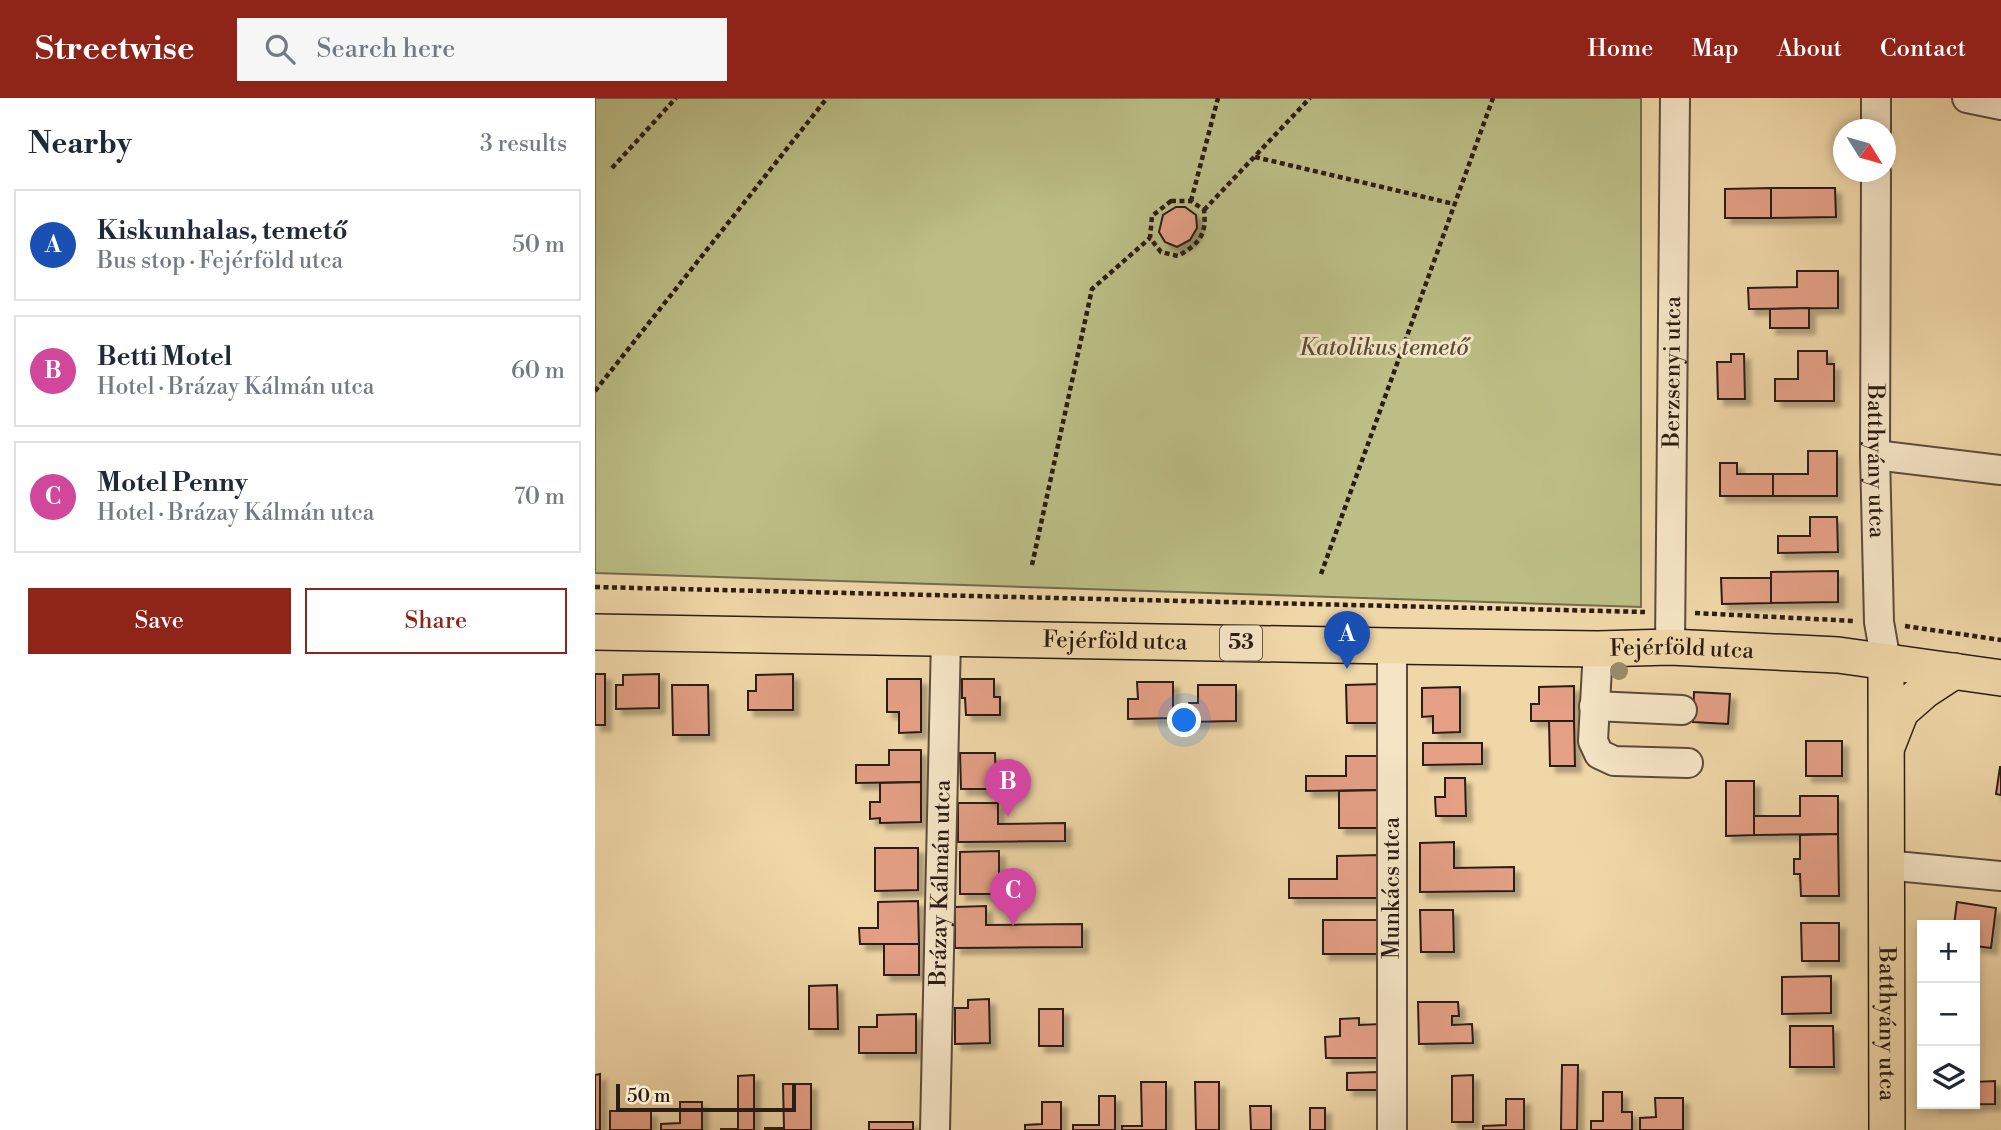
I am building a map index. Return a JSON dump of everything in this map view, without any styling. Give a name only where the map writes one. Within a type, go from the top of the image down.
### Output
[{"type":"main road","name":"Fejérföld utca","points":[[595,632],[1598,649],[1670,647],[1838,655],[1886,662]]},
{"type":"main road","name":"53","points":[[1886,662],[2001,678]]},
{"type":"main road","name":"Batthyány utca","points":[[1886,662],[1885,865],[1890,1123]]},
{"type":"main road","name":"Batthyány utca","points":[[1886,750],[1901,711],[1925,690],[1954,671]]},
{"type":"street","name":"Berzsenyi utca","points":[[1670,647],[1675,98]]},
{"type":"street","points":[[1876,98],[1876,119]]},
{"type":"street","points":[[1967,98],[2001,105]]},
{"type":"street","name":"Batthyány utca","points":[[1876,182],[1875,455],[1879,622],[1886,662]]},
{"type":"street","points":[[1875,455],[2001,470]]},
{"type":"street","name":"Brázay Kálmán utca","points":[[935,1130],[946,638]]},
{"type":"street","name":"Munkács utca","points":[[1392,646],[1392,1130]]},
{"type":"street","points":[[1598,649],[1594,745],[1599,754],[1614,761],[1688,763]]},
{"type":"street","points":[[1594,706],[1682,710]]},
{"type":"street","points":[[1885,865],[2001,876]]},
{"type":"path","points":[[612,168],[676,98]]},
{"type":"path","points":[[595,391],[827,98]]},
{"type":"path","points":[[1191,201],[1218,98]]},
{"type":"path","points":[[1204,210],[1310,98]]},
{"type":"path","points":[[1321,574],[1493,98]]},
{"type":"path","points":[[1255,157],[1454,204]]},
{"type":"path","points":[[1171,201],[1191,201],[1204,210],[1206,225],[1195,247],[1178,256],[1161,252],[1150,238],[1152,216],[1171,201]]},
{"type":"path","points":[[1032,565],[1092,289],[1150,238]]},
{"type":"path","points":[[595,587],[1671,612],[1879,622],[2001,640]]},
{"type":"green space","name":"Katolikus temető","points":[[595,98],[1641,98],[1641,607],[595,573]]},
{"type":"building","points":[[1771,188],[1771,218],[1725,218],[1725,189]]},
{"type":"building","points":[[1771,188],[1835,188],[1836,217],[1771,218]]},
{"type":"building","points":[[1176,207],[1185,207],[1196,215],[1197,228],[1190,240],[1177,247],[1165,242],[1159,232],[1163,215]]},
{"type":"building","points":[[1797,271],[1838,271],[1838,308],[1749,309],[1748,288],[1797,287]]},
{"type":"building","points":[[1809,308],[1809,328],[1770,328],[1770,309]]},
{"type":"building","points":[[1798,351],[1827,351],[1827,364],[1834,364],[1834,401],[1775,401],[1775,379],[1798,379]]},
{"type":"building","points":[[1731,354],[1744,354],[1745,399],[1718,399],[1717,362],[1731,362]]},
{"type":"building","points":[[1808,451],[1837,451],[1837,496],[1773,496],[1773,474],[1808,474]]},
{"type":"building","points":[[1720,463],[1737,463],[1737,474],[1773,474],[1773,496],[1720,496]]},
{"type":"building","points":[[1810,517],[1837,517],[1838,552],[1778,553],[1778,536],[1810,536]]},
{"type":"building","points":[[1838,571],[1838,602],[1771,603],[1771,572]]},
{"type":"building","points":[[1721,578],[1771,578],[1771,603],[1722,604]]},
{"type":"building","points":[[595,674],[605,674],[605,725],[595,725]]},
{"type":"building","points":[[659,674],[659,708],[616,709],[616,685],[623,685],[623,675]]},
{"type":"building","points":[[793,674],[793,710],[748,710],[748,691],[756,691],[756,675]]},
{"type":"building","points":[[887,679],[921,679],[921,732],[899,733],[899,712],[887,712]]},
{"type":"building","points":[[962,679],[994,679],[994,697],[1000,697],[1000,715],[966,715]]},
{"type":"building","points":[[1137,682],[1173,682],[1173,718],[1128,719],[1128,699],[1138,699]]},
{"type":"building","points":[[1381,684],[1382,723],[1347,723],[1346,685]]},
{"type":"building","points":[[672,685],[708,685],[709,735],[673,735]]},
{"type":"building","points":[[1198,685],[1236,685],[1236,721],[1188,722],[1189,703],[1198,703]]},
{"type":"building","points":[[1574,686],[1574,721],[1531,721],[1531,704],[1539,704],[1539,687]]},
{"type":"building","points":[[1460,687],[1460,732],[1433,733],[1433,716],[1422,717],[1422,688]]},
{"type":"building","points":[[1694,692],[1730,694],[1728,724],[1693,722]]},
{"type":"building","points":[[1549,721],[1574,721],[1575,766],[1550,766]]},
{"type":"building","points":[[1806,741],[1842,741],[1842,776],[1806,776]]},
{"type":"building","points":[[1423,743],[1482,743],[1482,764],[1423,765]]},
{"type":"building","points":[[889,750],[921,750],[921,782],[856,783],[856,765],[889,765]]},
{"type":"building","points":[[960,753],[995,753],[996,789],[961,789]]},
{"type":"building","points":[[1346,756],[1382,756],[1382,790],[1306,791],[1306,776],[1346,776]]},
{"type":"building","points":[[2001,767],[2001,795],[1996,794]]},
{"type":"building","points":[[1445,778],[1465,778],[1466,816],[1436,816],[1435,797],[1445,797]]},
{"type":"building","points":[[1726,781],[1754,781],[1754,835],[1726,836]]},
{"type":"building","points":[[921,782],[921,822],[880,823],[880,818],[870,819],[870,802],[880,802],[880,783]]},
{"type":"building","points":[[1382,790],[1382,828],[1339,828],[1339,791]]},
{"type":"building","points":[[1800,796],[1838,796],[1838,834],[1754,835],[1754,816],[1800,816]]},
{"type":"building","points":[[958,803],[998,803],[998,824],[1065,823],[1065,841],[958,842]]},
{"type":"building","points":[[1838,834],[1839,896],[1801,896],[1800,874],[1794,874],[1794,859],[1800,859],[1800,835]]},
{"type":"building","points":[[1454,842],[1454,868],[1514,867],[1514,891],[1420,892],[1420,843]]},
{"type":"building","points":[[875,848],[918,848],[918,890],[875,891]]},
{"type":"building","points":[[999,851],[999,894],[960,894],[960,852]]},
{"type":"building","points":[[1381,855],[1381,898],[1289,898],[1289,879],[1337,879],[1337,856]]},
{"type":"building","points":[[918,901],[919,944],[860,944],[859,928],[878,928],[878,902]]},
{"type":"building","points":[[1957,902],[1996,908],[1991,948],[1980,947],[1980,920],[1955,920]]},
{"type":"building","points":[[986,906],[986,925],[1082,924],[1082,947],[955,948],[955,907]]},
{"type":"building","points":[[1420,910],[1453,910],[1454,952],[1421,952]]},
{"type":"building","points":[[1323,920],[1380,920],[1380,954],[1323,954]]},
{"type":"building","points":[[1801,923],[1839,923],[1839,961],[1802,961]]},
{"type":"building","points":[[884,944],[919,944],[919,975],[884,975]]},
{"type":"building","points":[[1831,976],[1831,1013],[1782,1014],[1782,977]]},
{"type":"building","points":[[837,985],[838,1029],[809,1029],[809,986]]},
{"type":"building","points":[[989,999],[990,1043],[955,1044],[955,1008],[968,1008],[968,1000]]},
{"type":"building","points":[[1418,1002],[1458,1002],[1459,1016],[1452,1016],[1452,1025],[1472,1024],[1473,1043],[1419,1044]]},
{"type":"building","points":[[1039,1009],[1063,1009],[1063,1046],[1039,1046]]},
{"type":"building","points":[[916,1014],[916,1053],[859,1053],[859,1027],[877,1027],[877,1015]]},
{"type":"building","points":[[1359,1018],[1359,1025],[1381,1024],[1381,1058],[1326,1058],[1325,1037],[1340,1036],[1340,1019]]},
{"type":"building","points":[[1790,1026],[1833,1026],[1834,1067],[1790,1067]]},
{"type":"building","points":[[1562,1065],[1578,1065],[1577,1130],[1561,1130]]},
{"type":"building","points":[[1378,1072],[1378,1090],[1347,1090],[1347,1073]]},
{"type":"building","points":[[600,1074],[600,1130],[595,1130],[595,1075]]},
{"type":"building","points":[[754,1075],[754,1130],[721,1130],[738,1129],[738,1076]]},
{"type":"building","points":[[1473,1075],[1473,1122],[1452,1122],[1452,1076]]},
{"type":"building","points":[[1995,1081],[1995,1104],[1980,1104],[1980,1082]]},
{"type":"building","points":[[1141,1082],[1166,1082],[1166,1130],[1122,1130],[1122,1126],[1142,1126]]},
{"type":"building","points":[[1195,1082],[1219,1082],[1219,1130],[1196,1130]]},
{"type":"building","points":[[783,1084],[811,1084],[811,1130],[765,1130],[784,1128]]},
{"type":"building","points":[[1603,1092],[1622,1092],[1622,1112],[1632,1112],[1632,1130],[1591,1130],[1591,1121],[1603,1121]]},
{"type":"building","points":[[1099,1096],[1115,1096],[1115,1130],[1073,1130],[1073,1125],[1099,1125]]},
{"type":"building","points":[[1655,1098],[1683,1098],[1683,1130],[1640,1130],[1640,1118],[1656,1117]]},
{"type":"building","points":[[1506,1099],[1524,1099],[1524,1130],[1483,1130],[1483,1126],[1506,1125]]},
{"type":"building","points":[[680,1102],[702,1102],[702,1130],[661,1130],[661,1124],[680,1123]]},
{"type":"building","points":[[1042,1102],[1061,1102],[1061,1130],[1025,1130],[1025,1125],[1042,1124]]},
{"type":"building","points":[[1250,1106],[1271,1106],[1271,1130],[1251,1130]]},
{"type":"building","points":[[1310,1108],[1325,1108],[1325,1130],[1310,1130]]},
{"type":"building","points":[[610,1111],[651,1111],[651,1130],[610,1130]]},
{"type":"building","points":[[869,1122],[913,1122],[913,1130],[869,1130]]},
{"type":"place","name":"Kiskunhalas, temető","points":[[1347,669]]},
{"type":"place","name":"Betti Motel","points":[[1008,817]]},
{"type":"place","name":"Motel Penny","points":[[1013,926]]}]
